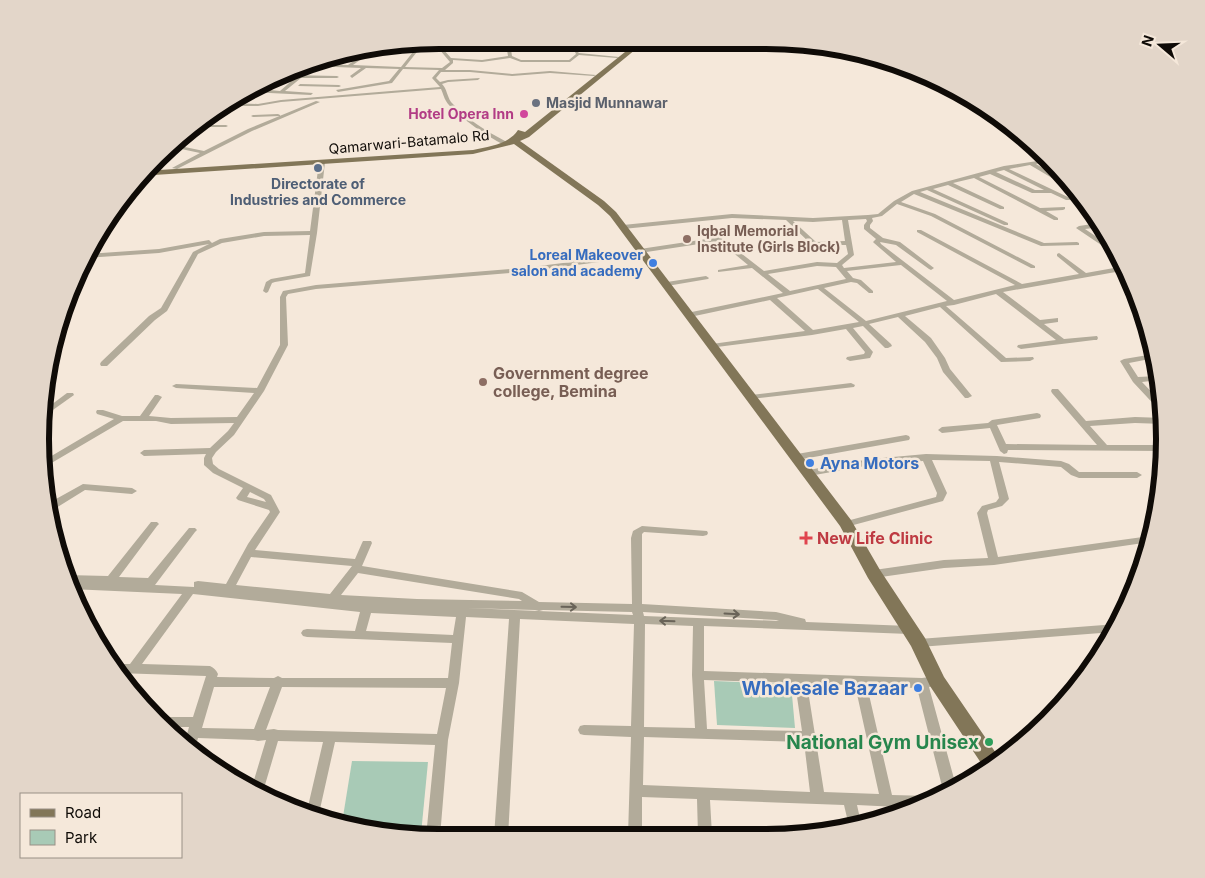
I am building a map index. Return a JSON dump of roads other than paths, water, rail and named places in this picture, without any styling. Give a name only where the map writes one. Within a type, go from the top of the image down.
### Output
[{"type":"main road","name":"Qamarwari-Batamalo Rd","points":[[557,106],[626,49]]},
{"type":"main road","name":"Qamarwari-Batamalo Rd","points":[[157,170],[473,152],[513,138],[632,49]]},
{"type":"main road","points":[[513,138],[601,203],[624,227],[712,346],[810,473],[846,524],[874,574],[919,643],[937,681],[989,759]]},
{"type":"main road","name":"Qamarwari-Batamalo Rd","points":[[154,173],[324,160]]},
{"type":"street","points":[[441,49],[449,58],[451,64],[441,70],[434,78],[441,86],[448,101],[486,133],[513,138]]},
{"type":"street","points":[[488,49],[509,49],[510,57]]},
{"type":"street","points":[[539,49],[617,57]]},
{"type":"street","points":[[576,49],[577,53]]},
{"type":"street","points":[[261,92],[310,94],[388,82],[391,81],[417,50]]},
{"type":"street","points":[[449,58],[482,61],[510,57],[522,62],[571,61],[577,53]]},
{"type":"street","points":[[349,66],[363,56]]},
{"type":"street","points":[[449,58],[470,57]]},
{"type":"street","points":[[326,65],[470,71],[512,75],[555,72],[594,75]]},
{"type":"street","points":[[352,77],[364,67]]},
{"type":"street","points":[[295,76],[337,77]]},
{"type":"street","points":[[280,92],[300,76]]},
{"type":"street","points":[[291,93],[310,76]]},
{"type":"street","points":[[258,105],[280,101],[441,86],[448,80],[478,79]]},
{"type":"street","points":[[300,85],[339,86]]},
{"type":"street","points":[[264,92],[273,86]]},
{"type":"street","points":[[175,168],[324,98]]},
{"type":"street","points":[[239,104],[258,105],[281,110],[285,115]]},
{"type":"street","points":[[253,116],[285,115]]},
{"type":"street","points":[[206,126],[226,126]]},
{"type":"street","points":[[180,147],[206,153]]},
{"type":"street","points":[[266,291],[269,282],[274,279],[308,275],[324,160]]},
{"type":"street","points":[[624,227],[732,216],[789,220],[845,220],[868,217],[880,215],[896,202],[914,192],[1004,168],[1040,162]]},
{"type":"street","points":[[1030,163],[1055,177]]},
{"type":"street","points":[[1004,168],[1068,199]]},
{"type":"street","points":[[991,172],[1034,192],[1052,191]]},
{"type":"street","points":[[974,176],[1056,219]]},
{"type":"street","points":[[948,183],[1002,208]]},
{"type":"street","points":[[928,188],[1008,225]]},
{"type":"street","points":[[914,192],[1042,245],[1077,244]]},
{"type":"street","points":[[896,202],[933,215],[1033,267]]},
{"type":"street","points":[[1040,210],[1064,208]]},
{"type":"street","points":[[868,217],[870,221],[866,228],[880,239],[898,243],[931,268]]},
{"type":"street","points":[[789,220],[814,244],[850,243]]},
{"type":"street","points":[[839,267],[852,255],[845,220]]},
{"type":"street","points":[[1093,226],[1079,228],[1105,246]]},
{"type":"street","points":[[920,231],[1020,286]]},
{"type":"street","points":[[95,255],[160,251],[264,234],[314,233]]},
{"type":"street","points":[[229,587],[275,512],[274,508],[243,500],[242,495],[249,487],[208,466],[208,458],[212,451],[231,433],[238,420],[260,391],[284,345],[283,297],[285,292],[290,290],[523,270],[642,253],[719,239],[789,294]]},
{"type":"street","points":[[880,239],[876,242],[878,245],[954,303]]},
{"type":"street","points":[[104,364],[164,309],[195,253],[220,241]]},
{"type":"street","points":[[1059,255],[1085,275]]},
{"type":"street","points":[[762,273],[817,264],[839,267],[902,263]]},
{"type":"street","points":[[720,271],[753,266]]},
{"type":"street","points":[[839,267],[851,280]]},
{"type":"street","points":[[712,346],[848,327],[901,316],[1020,286],[1118,269]]},
{"type":"street","points":[[667,284],[706,278]]},
{"type":"street","points":[[690,315],[851,280],[859,281],[871,292]]},
{"type":"street","points":[[820,288],[864,323],[888,346]]},
{"type":"street","points":[[998,292],[1062,340]]},
{"type":"street","points":[[772,298],[812,333]]},
{"type":"street","points":[[941,305],[1004,360],[1030,359]]},
{"type":"street","points":[[901,316],[928,340],[941,358],[946,370],[968,396]]},
{"type":"street","points":[[1037,322],[1055,320]]},
{"type":"street","points":[[848,327],[869,352],[868,356],[850,359]]},
{"type":"street","points":[[1021,347],[1062,340],[1094,338]]},
{"type":"street","points":[[1148,357],[1124,361],[1136,380],[1154,399]]},
{"type":"street","points":[[1136,380],[1151,379]]},
{"type":"street","points":[[751,397],[851,384]]},
{"type":"street","points":[[176,386],[260,391]]},
{"type":"street","points":[[1055,391],[1086,424],[1104,447]]},
{"type":"street","points":[[50,410],[70,395]]},
{"type":"street","points":[[144,418],[158,397]]},
{"type":"street","points":[[100,412],[121,418],[156,418],[171,422],[238,420]]},
{"type":"street","points":[[942,430],[992,425],[994,421],[1036,416]]},
{"type":"street","points":[[50,461],[121,418]]},
{"type":"street","points":[[1086,424],[1135,420],[1155,421]]},
{"type":"street","points":[[992,425],[1003,447],[1006,459]]},
{"type":"street","points":[[796,457],[906,438]]},
{"type":"street","points":[[1003,447],[1156,448]]},
{"type":"street","points":[[144,453],[212,451]]},
{"type":"street","points":[[810,473],[858,463],[926,457],[1006,459],[1063,464],[1073,473],[1079,475],[1137,475]]},
{"type":"street","points":[[846,524],[940,499],[942,493],[926,457]]},
{"type":"street","points":[[994,459],[1004,499],[999,504],[985,508],[982,514],[994,561]]},
{"type":"street","points":[[54,505],[83,486],[132,491]]},
{"type":"street","points":[[111,580],[154,524]]},
{"type":"street","points":[[150,583],[192,530]]},
{"type":"street","points":[[635,829],[638,614],[636,538],[639,531],[703,534]]},
{"type":"street","points":[[874,574],[944,564],[994,561],[1143,540]]},
{"type":"street","points":[[330,602],[357,566],[367,543]]},
{"type":"street","points":[[249,553],[357,566],[522,596],[539,607]]},
{"type":"street","points":[[74,578],[229,587],[367,609],[539,607],[638,614],[699,622],[910,630]]},
{"type":"street","points":[[77,585],[190,590],[330,602],[462,609],[515,616],[638,614],[776,616],[821,626]]},
{"type":"street","points":[[133,668],[190,590]]},
{"type":"street","points":[[359,634],[367,609]]},
{"type":"street","points":[[433,829],[442,740],[453,683],[462,609]]},
{"type":"street","points":[[501,829],[515,616]]},
{"type":"street","points":[[699,622],[698,675],[701,733]]},
{"type":"street","points":[[919,643],[1107,629]]},
{"type":"street","points":[[306,633],[457,639]]},
{"type":"street","points":[[123,668],[206,669],[212,674],[191,740]]},
{"type":"street","points":[[698,675],[922,683],[937,681]]},
{"type":"street","points":[[800,678],[818,798]]},
{"type":"street","points":[[258,736],[278,681]]},
{"type":"street","points":[[860,681],[887,800]]},
{"type":"street","points":[[210,682],[453,683]]},
{"type":"street","points":[[922,683],[948,784]]},
{"type":"street","points":[[173,724],[258,736],[274,734],[330,738],[442,740]]},
{"type":"street","points":[[584,730],[808,737]]},
{"type":"street","points":[[259,785],[274,734]]},
{"type":"street","points":[[314,809],[330,738]]},
{"type":"street","points":[[635,791],[912,801]]},
{"type":"street","points":[[702,793],[705,829]]},
{"type":"street","points":[[849,799],[853,819]]},
{"type":"place","name":"Masjid Munnawar","points":[[536,103]]},
{"type":"place","name":"Hotel Opera Inn","points":[[524,114]]},
{"type":"place","name":"Directorate of Industries and Commerce","points":[[318,168]]},
{"type":"place","name":"Iqbal Memorial Institute (Girls Block)","points":[[687,239]]},
{"type":"place","name":"Loreal Makeover salon and academy","points":[[653,263]]},
{"type":"place","name":"Government degree college, Bemina","points":[[483,382]]},
{"type":"place","name":"Ayna Motors","points":[[810,463]]},
{"type":"place","name":"New Life Clinic","points":[[806,538]]},
{"type":"place","name":"Wholesale Bazaar","points":[[918,688]]},
{"type":"place","name":"National Gym Unisex","points":[[989,742]]}]
